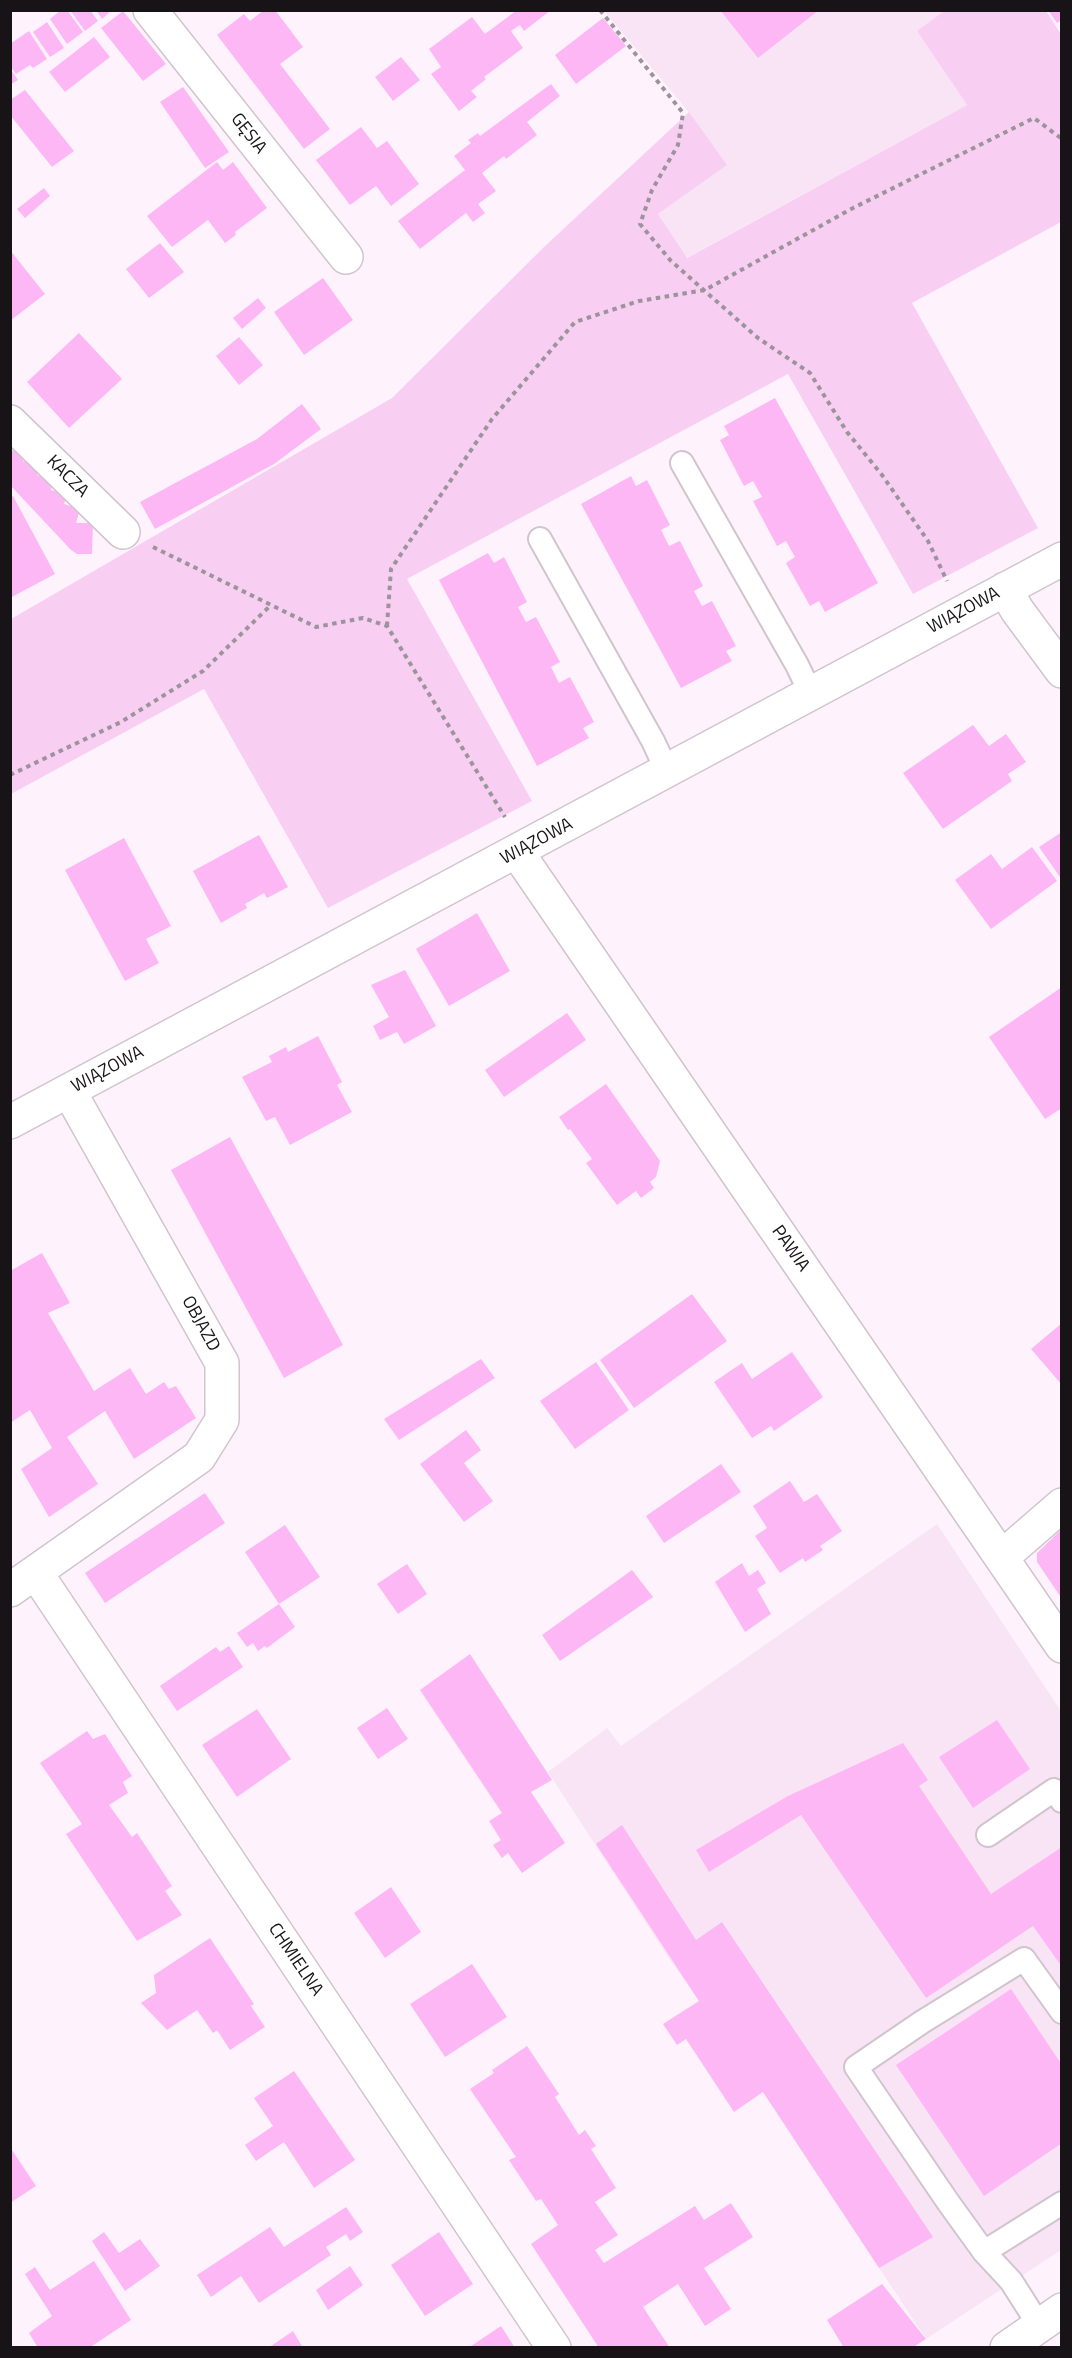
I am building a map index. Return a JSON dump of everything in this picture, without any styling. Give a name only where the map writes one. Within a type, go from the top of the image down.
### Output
[{"type":"street","name":"GĘSIA","points":[[150,10],[346,257]]},
{"type":"street","name":"KACZA","points":[[10,422],[123,532]]},
{"type":"street","name":"WIĄZOWA","points":[[10,1122],[1062,559]]},
{"type":"street","points":[[1005,589],[1017,610],[1062,671]]},
{"type":"street","name":"PAWIA","points":[[517,852],[1062,1646]]},
{"type":"street","name":"OBJAZD","points":[[23,1581],[199,1457],[222,1420],[222,1363],[69,1091]]},
{"type":"street","points":[[1002,1557],[1062,1506]]},
{"type":"street","name":"CHMIELNA","points":[[23,1581],[554,2348]]},
{"type":"street","points":[[1007,2348],[1051,2318]]},
{"type":"lane","points":[[682,463],[797,664],[810,692]]},
{"type":"lane","points":[[540,539],[653,741],[667,771]]},
{"type":"lane","points":[[988,1835],[1054,1790],[1062,1801]]},
{"type":"lane","points":[[1051,2318],[984,2252],[856,2067],[922,2022],[1024,1959],[1062,2012]]},
{"type":"lane","points":[[984,2252],[1062,2203]]},
{"type":"path","points":[[600,10],[683,113],[678,145],[652,190],[640,224],[671,261],[758,338],[810,373],[847,432],[882,475],[928,541],[962,612]]},
{"type":"path","points":[[517,852],[503,811],[387,626],[392,569],[492,419],[575,322],[639,301],[705,290],[853,208],[1034,118],[1062,139]]},
{"type":"path","points":[[123,532],[316,627],[363,618],[387,626]]},
{"type":"path","points":[[10,775],[121,722],[203,671],[272,605]]},
{"type":"shaded area","points":[[604,11],[944,11],[917,31],[967,105],[686,258],[658,214],[726,165],[689,112]]},
{"type":"shaded area","points":[[944,11],[1046,11],[1061,34],[1061,222],[912,303],[1038,528],[913,594],[788,374],[407,579],[532,801],[328,908],[204,689],[11,794],[11,619],[392,398],[544,247],[689,112],[727,165],[658,214],[687,258],[967,105],[917,31]]},
{"type":"shaded area","points":[[937,1524],[1061,1711],[1061,2250],[926,2339],[763,2092],[668,1957],[548,1772],[607,1728],[621,1746]]},
{"type":"building","points":[[61,10],[67,10],[83,32],[67,44],[50,19]]},
{"type":"building","points":[[70,10],[90,10],[98,21],[85,31]]},
{"type":"building","points":[[96,10],[112,10],[102,19]]},
{"type":"building","points":[[264,10],[275,10],[303,47],[280,64],[330,129],[304,149],[217,35],[244,14],[250,21]]},
{"type":"building","points":[[517,10],[551,10],[524,31],[520,25],[511,31],[523,48],[484,77],[486,79],[471,91],[477,97],[459,111],[431,74],[441,67],[429,49],[472,17],[485,34]]},
{"type":"building","points":[[720,10],[819,10],[758,58]]},
{"type":"building","points":[[1048,10],[1062,10],[1062,20],[1057,23]]},
{"type":"building","points":[[123,11],[166,64],[143,81],[101,28]]},
{"type":"building","points":[[603,18],[626,46],[576,84],[555,55]]},
{"type":"building","points":[[47,22],[64,48],[50,57],[33,32]]},
{"type":"building","points":[[29,31],[47,59],[33,68],[30,65],[16,74],[10,66],[10,44]]},
{"type":"building","points":[[94,37],[110,57],[65,92],[49,72]]},
{"type":"building","points":[[401,57],[420,80],[393,101],[375,77]]},
{"type":"building","points":[[10,68],[18,80],[10,85]]},
{"type":"building","points":[[551,84],[560,96],[527,122],[537,135],[506,159],[504,156],[482,173],[496,191],[478,204],[485,213],[473,222],[466,213],[420,249],[398,221],[465,170],[454,156],[471,143],[468,140],[478,133],[480,136]]},
{"type":"building","points":[[183,87],[229,152],[205,168],[160,102]]},
{"type":"building","points":[[25,90],[74,151],[52,167],[10,115],[10,100]]},
{"type":"building","points":[[361,127],[377,148],[387,141],[419,184],[391,206],[376,186],[350,205],[316,160]]},
{"type":"building","points":[[217,162],[223,170],[233,162],[267,208],[235,232],[236,235],[225,243],[208,220],[172,247],[147,216]]},
{"type":"building","points":[[44,188],[50,196],[25,218],[17,209]]},
{"type":"building","points":[[160,243],[184,272],[149,298],[126,269]]},
{"type":"building","points":[[10,250],[45,294],[10,321]]},
{"type":"building","points":[[323,278],[353,320],[304,355],[274,312]]},
{"type":"building","points":[[258,298],[266,308],[242,329],[233,318]]},
{"type":"building","points":[[79,333],[122,379],[69,428],[27,382]]},
{"type":"building","points":[[239,337],[263,365],[239,385],[216,356]]},
{"type":"building","points":[[775,398],[878,583],[825,612],[819,601],[810,606],[786,563],[795,557],[786,541],[777,546],[753,501],[762,497],[753,481],[744,486],[720,440],[729,435],[724,426]]},
{"type":"building","points":[[302,404],[321,429],[274,464],[155,529],[140,502],[257,439]]},
{"type":"building","points":[[10,450],[24,454],[23,461],[39,465],[37,475],[54,479],[51,490],[67,494],[64,504],[80,509],[76,523],[93,523],[92,554],[77,554],[71,550],[10,485]]},
{"type":"building","points":[[631,476],[636,486],[647,480],[670,525],[661,530],[669,546],[680,541],[703,586],[694,591],[702,606],[712,601],[736,646],[726,651],[732,661],[681,688],[581,504]]},
{"type":"building","points":[[13,496],[55,574],[10,598],[10,497]]},
{"type":"building","points":[[488,553],[494,563],[504,557],[527,602],[518,607],[526,622],[536,617],[560,662],[551,667],[559,683],[570,677],[594,722],[583,728],[589,738],[537,766],[439,580]]},
{"type":"building","points":[[973,725],[989,746],[1006,734],[1026,762],[1008,774],[1012,781],[943,829],[903,773]]},
{"type":"building","points":[[1062,832],[1062,880],[1039,847]]},
{"type":"building","points":[[259,835],[288,887],[267,898],[264,893],[245,904],[247,908],[221,923],[193,871]]},
{"type":"building","points":[[124,838],[171,926],[146,939],[159,963],[125,981],[65,870]]},
{"type":"building","points":[[1032,847],[1057,881],[991,929],[955,880],[991,854],[1002,869]]},
{"type":"building","points":[[477,913],[510,971],[449,1006],[416,949]]},
{"type":"building","points":[[405,970],[436,1026],[404,1044],[397,1032],[380,1040],[373,1026],[389,1017],[371,985]]},
{"type":"building","points":[[1062,987],[1062,1108],[1045,1119],[989,1037]]},
{"type":"building","points":[[567,1013],[586,1040],[504,1097],[485,1070]]},
{"type":"building","points":[[318,1036],[342,1082],[337,1085],[352,1112],[290,1145],[275,1117],[266,1121],[242,1077],[272,1062],[269,1056],[286,1047],[288,1052]]},
{"type":"building","points":[[606,1084],[660,1161],[656,1177],[650,1182],[654,1188],[641,1198],[636,1191],[617,1205],[586,1163],[592,1159],[559,1117]]},
{"type":"building","points":[[230,1137],[343,1345],[284,1378],[171,1170]]},
{"type":"building","points":[[42,1253],[70,1303],[48,1313],[94,1391],[130,1368],[146,1394],[164,1382],[169,1389],[176,1386],[196,1418],[134,1459],[105,1411],[67,1437],[98,1484],[49,1517],[21,1469],[52,1448],[30,1410],[10,1423],[10,1271]]},
{"type":"building","points":[[692,1294],[727,1341],[634,1408],[600,1360]]},
{"type":"building","points":[[1062,1323],[1062,1385],[1031,1349]]},
{"type":"building","points":[[792,1352],[823,1397],[774,1431],[771,1426],[752,1438],[714,1382],[742,1363],[752,1379]]},
{"type":"building","points":[[481,1359],[495,1378],[399,1440],[384,1419]]},
{"type":"building","points":[[596,1362],[629,1410],[575,1449],[540,1401]]},
{"type":"building","points":[[466,1430],[481,1450],[464,1463],[493,1501],[464,1522],[420,1464]]},
{"type":"building","points":[[721,1464],[741,1492],[664,1543],[646,1516]]},
{"type":"building","points":[[790,1481],[804,1502],[817,1494],[842,1531],[820,1546],[823,1550],[805,1562],[803,1558],[780,1573],[755,1536],[767,1528],[753,1506]]},
{"type":"building","points":[[205,1493],[225,1523],[105,1603],[85,1573]]},
{"type":"building","points":[[285,1525],[320,1577],[279,1604],[245,1552]]},
{"type":"building","points":[[1062,1529],[1062,1599],[1037,1562],[1037,1553]]},
{"type":"building","points":[[742,1563],[749,1576],[758,1570],[766,1583],[757,1589],[771,1614],[745,1632],[715,1582]]},
{"type":"building","points":[[407,1564],[427,1594],[398,1614],[377,1584]]},
{"type":"building","points":[[632,1570],[653,1597],[560,1661],[542,1635]]},
{"type":"building","points":[[279,1604],[295,1627],[267,1648],[265,1646],[258,1651],[253,1643],[247,1647],[237,1633]]},
{"type":"building","points":[[229,1646],[243,1667],[177,1711],[160,1686],[216,1647],[220,1652]]},
{"type":"building","points":[[470,1654],[552,1780],[531,1792],[565,1843],[522,1873],[508,1853],[502,1858],[493,1845],[501,1840],[489,1821],[502,1813],[420,1690]]},
{"type":"building","points":[[387,1708],[408,1739],[378,1759],[357,1728]]},
{"type":"building","points":[[257,1709],[291,1759],[237,1797],[202,1745]]},
{"type":"building","points":[[997,1720],[1030,1769],[973,1808],[939,1757]]},
{"type":"building","points":[[87,1731],[93,1739],[105,1734],[132,1776],[123,1782],[128,1793],[109,1805],[132,1837],[137,1833],[172,1886],[165,1891],[182,1915],[137,1941],[66,1834],[82,1824],[40,1763]]},
{"type":"building","points":[[903,1743],[928,1780],[919,1786],[991,1894],[1062,1847],[1062,1967],[1033,1926],[926,1998],[801,1815],[709,1872],[696,1850],[788,1796]]},
{"type":"building","points":[[622,1825],[696,1940],[722,1922],[933,2237],[879,2268],[763,2092],[734,2112],[686,2039],[677,2045],[663,2024],[699,2001],[596,1844]]},
{"type":"building","points":[[391,1887],[421,1932],[385,1958],[354,1913]]},
{"type":"building","points":[[210,1938],[254,2004],[251,2006],[265,2027],[230,2050],[217,2030],[213,2033],[197,2010],[167,2030],[141,2003],[156,1993],[154,1975]]},
{"type":"building","points":[[472,1964],[507,2017],[445,2057],[410,2004]]},
{"type":"building","points":[[1011,1989],[1062,2065],[1062,2143],[984,2196],[896,2065]]},
{"type":"building","points":[[527,2046],[559,2094],[555,2097],[579,2135],[585,2130],[596,2146],[591,2149],[616,2188],[595,2202],[618,2235],[595,2250],[604,2263],[695,2206],[704,2220],[731,2203],[753,2237],[704,2268],[731,2309],[705,2326],[678,2284],[643,2307],[670,2348],[599,2348],[531,2244],[558,2225],[541,2199],[536,2201],[509,2160],[516,2157],[470,2089],[494,2073],[492,2070]]},
{"type":"building","points":[[294,2071],[355,2160],[314,2188],[284,2142],[256,2161],[245,2145],[273,2126],[254,2098]]},
{"type":"building","points":[[10,2147],[36,2186],[10,2203]]},
{"type":"building","points":[[346,2207],[363,2232],[350,2241],[346,2234],[326,2247],[331,2255],[259,2303],[241,2276],[211,2297],[197,2275],[270,2227],[284,2247]]},
{"type":"building","points":[[104,2232],[119,2253],[140,2239],[160,2266],[125,2291],[92,2241]]},
{"type":"building","points":[[439,2232],[473,2284],[425,2316],[391,2265]]},
{"type":"building","points":[[94,2261],[131,2320],[89,2348],[38,2348],[29,2333],[52,2316],[25,2274],[35,2267],[50,2290]]},
{"type":"building","points":[[350,2266],[363,2285],[328,2310],[316,2290]]},
{"type":"building","points":[[882,2284],[926,2339],[912,2348],[844,2348],[827,2320]]},
{"type":"building","points":[[501,2326],[515,2348],[468,2348]]},
{"type":"building","points":[[293,2331],[303,2348],[268,2348]]}]
